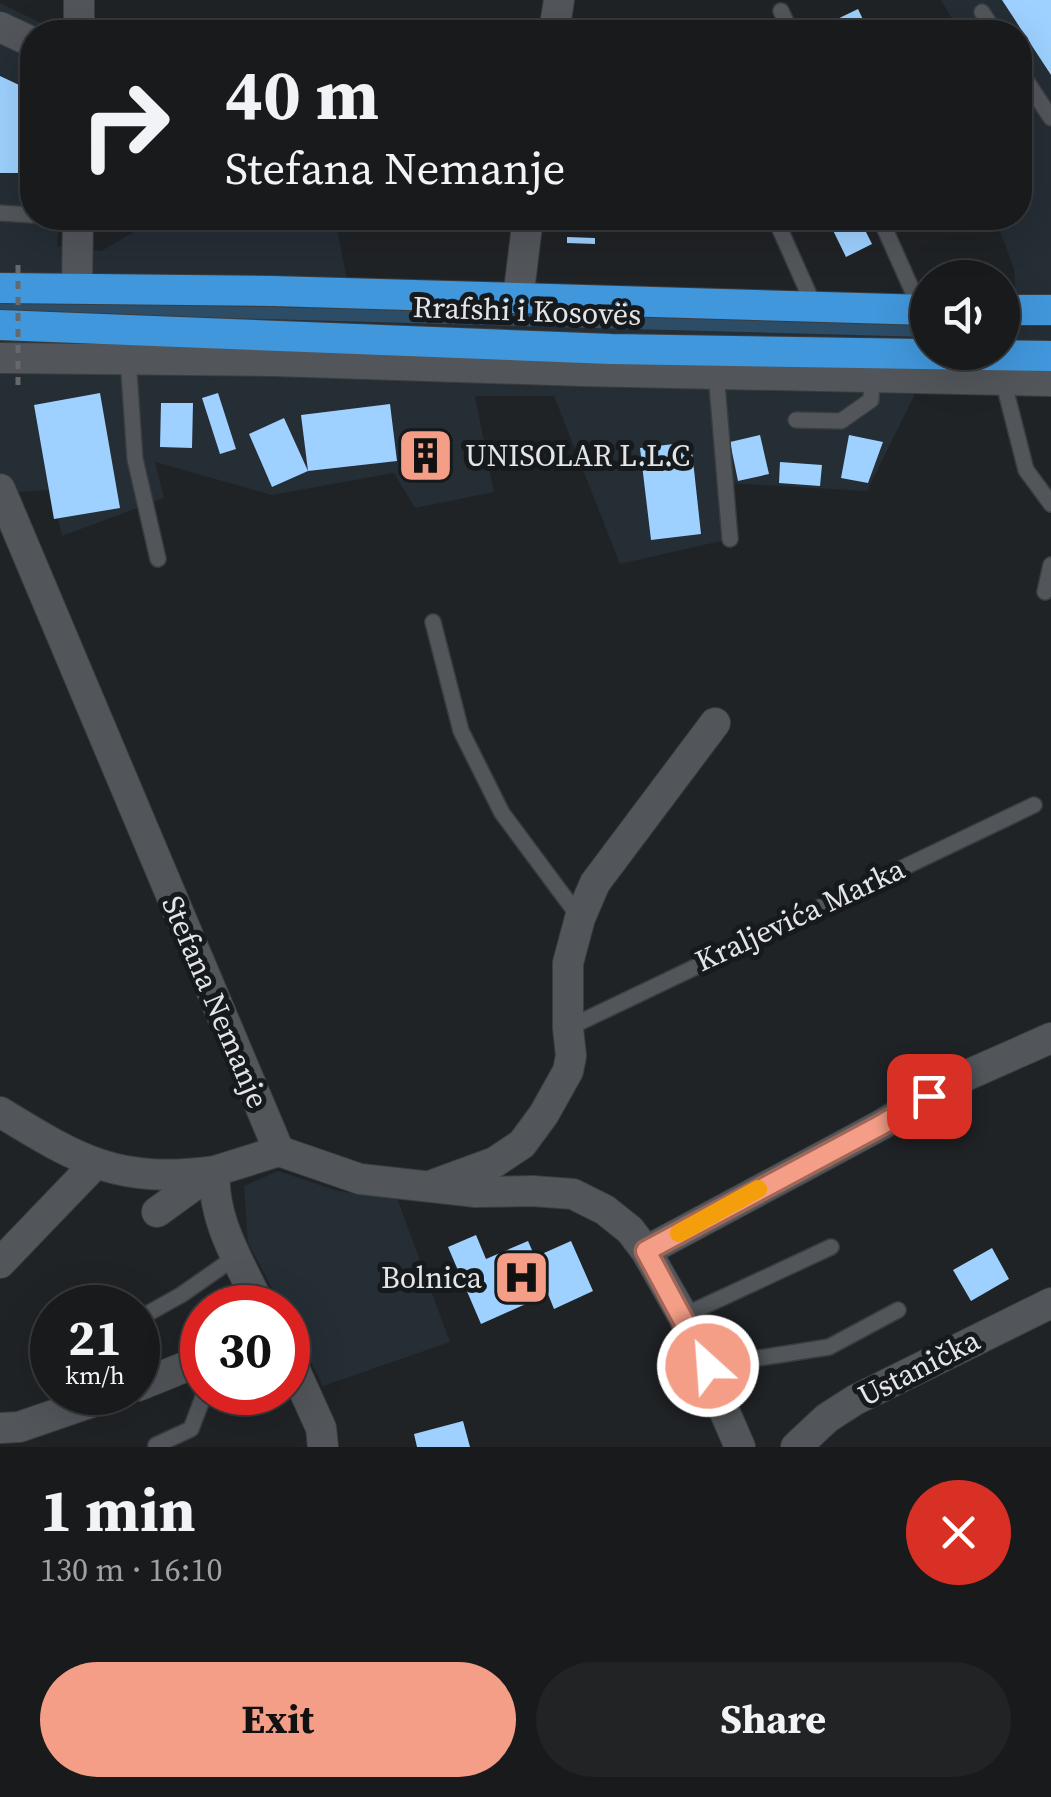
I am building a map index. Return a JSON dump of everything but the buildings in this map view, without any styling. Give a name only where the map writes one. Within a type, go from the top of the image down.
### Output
[{"type":"highway","name":"Rrafshi i Kosovës","points":[[0,288],[910,310]]},
{"type":"highway","points":[[1020,310],[1051,310]]},
{"type":"highway","name":"Rrafshi i Kosovës","points":[[0,326],[611,349],[1051,356]]},
{"type":"street","points":[[77,288],[78,230]]},
{"type":"street","points":[[518,299],[527,230]]},
{"type":"street","name":"Rrafshi i Kosovës","points":[[0,358],[1051,380]]},
{"type":"street","name":"Stefana Nemanje","points":[[0,489],[279,1151]]},
{"type":"street","points":[[430,1185],[495,1162],[522,1144],[544,1114],[568,1071],[568,963],[595,882],[716,722]]},
{"type":"street","points":[[646,1251],[881,1125],[954,1081],[1051,1038]]},
{"type":"street","points":[[0,1112],[62,1150],[96,1164],[144,1176],[214,1171],[279,1151],[360,1179],[476,1192],[572,1194],[605,1210],[630,1230],[646,1251],[708,1366],[740,1447]]},
{"type":"street","points":[[0,1263],[96,1164]]},
{"type":"street","points":[[157,1212],[214,1171]]},
{"type":"street","points":[[214,1171],[216,1202],[250,1285]]},
{"type":"street","name":"Ustanička","points":[[796,1447],[827,1418],[855,1400],[1051,1302]]},
{"type":"street","points":[[310,1403],[321,1428],[323,1447]]},
{"type":"street","points":[[0,1428],[19,1427],[54,1415]]},
{"type":"lane","points":[[781,11],[785,20]]},
{"type":"lane","points":[[982,12],[987,20]]},
{"type":"lane","points":[[1032,89],[1051,118]]},
{"type":"lane","points":[[780,230],[816,308]]},
{"type":"lane","points":[[886,230],[910,281]]},
{"type":"lane","points":[[128,358],[134,459],[158,559]]},
{"type":"lane","points":[[716,373],[730,539]]},
{"type":"lane","points":[[796,420],[841,421],[871,400],[872,377]]},
{"type":"lane","points":[[1003,380],[1026,470],[1051,504]]},
{"type":"lane","points":[[1044,592],[1051,565]]},
{"type":"lane","points":[[433,622],[460,731],[502,813],[580,918]]},
{"type":"lane","name":"Kraljevića Marka","points":[[568,1028],[1034,805]]},
{"type":"lane","points":[[683,1316],[830,1247]]},
{"type":"lane","points":[[160,1306],[236,1256]]},
{"type":"lane","points":[[708,1366],[829,1346],[898,1310]]},
{"type":"lane","points":[[156,1445],[191,1428],[196,1415]]},
{"type":"path","points":[[18,262],[18,385]]},
{"type":"shaded area","points":[[941,0],[1051,0],[1051,383],[922,380],[867,491],[726,483],[730,539],[620,564],[554,396],[475,396],[494,492],[415,508],[394,473],[272,495],[155,462],[164,498],[62,536],[51,490],[0,493],[0,3],[35,20],[20,20],[20,230],[58,230],[57,246],[101,251],[137,230],[337,230],[354,316],[910,327],[910,370],[1020,370],[1020,260],[1011,260],[999,230],[1032,230],[1032,20],[953,20]]},
{"type":"shaded area","points":[[0,301],[910,321],[910,337],[0,312]]},
{"type":"shaded area","points":[[278,1171],[338,1191],[397,1198],[450,1342],[323,1386],[310,1361],[310,1285],[270,1285],[248,1243],[244,1186]]},
{"type":"slow traffic","points":[[679,1233],[758,1189]]},
{"type":"place","name":"UNISOLAR L.L.C","points":[[426,456]]},
{"type":"place","name":"Bolnica","points":[[521,1278]]},
{"type":"route","points":[[708,1366],[646,1251],[929,1096]]}]
